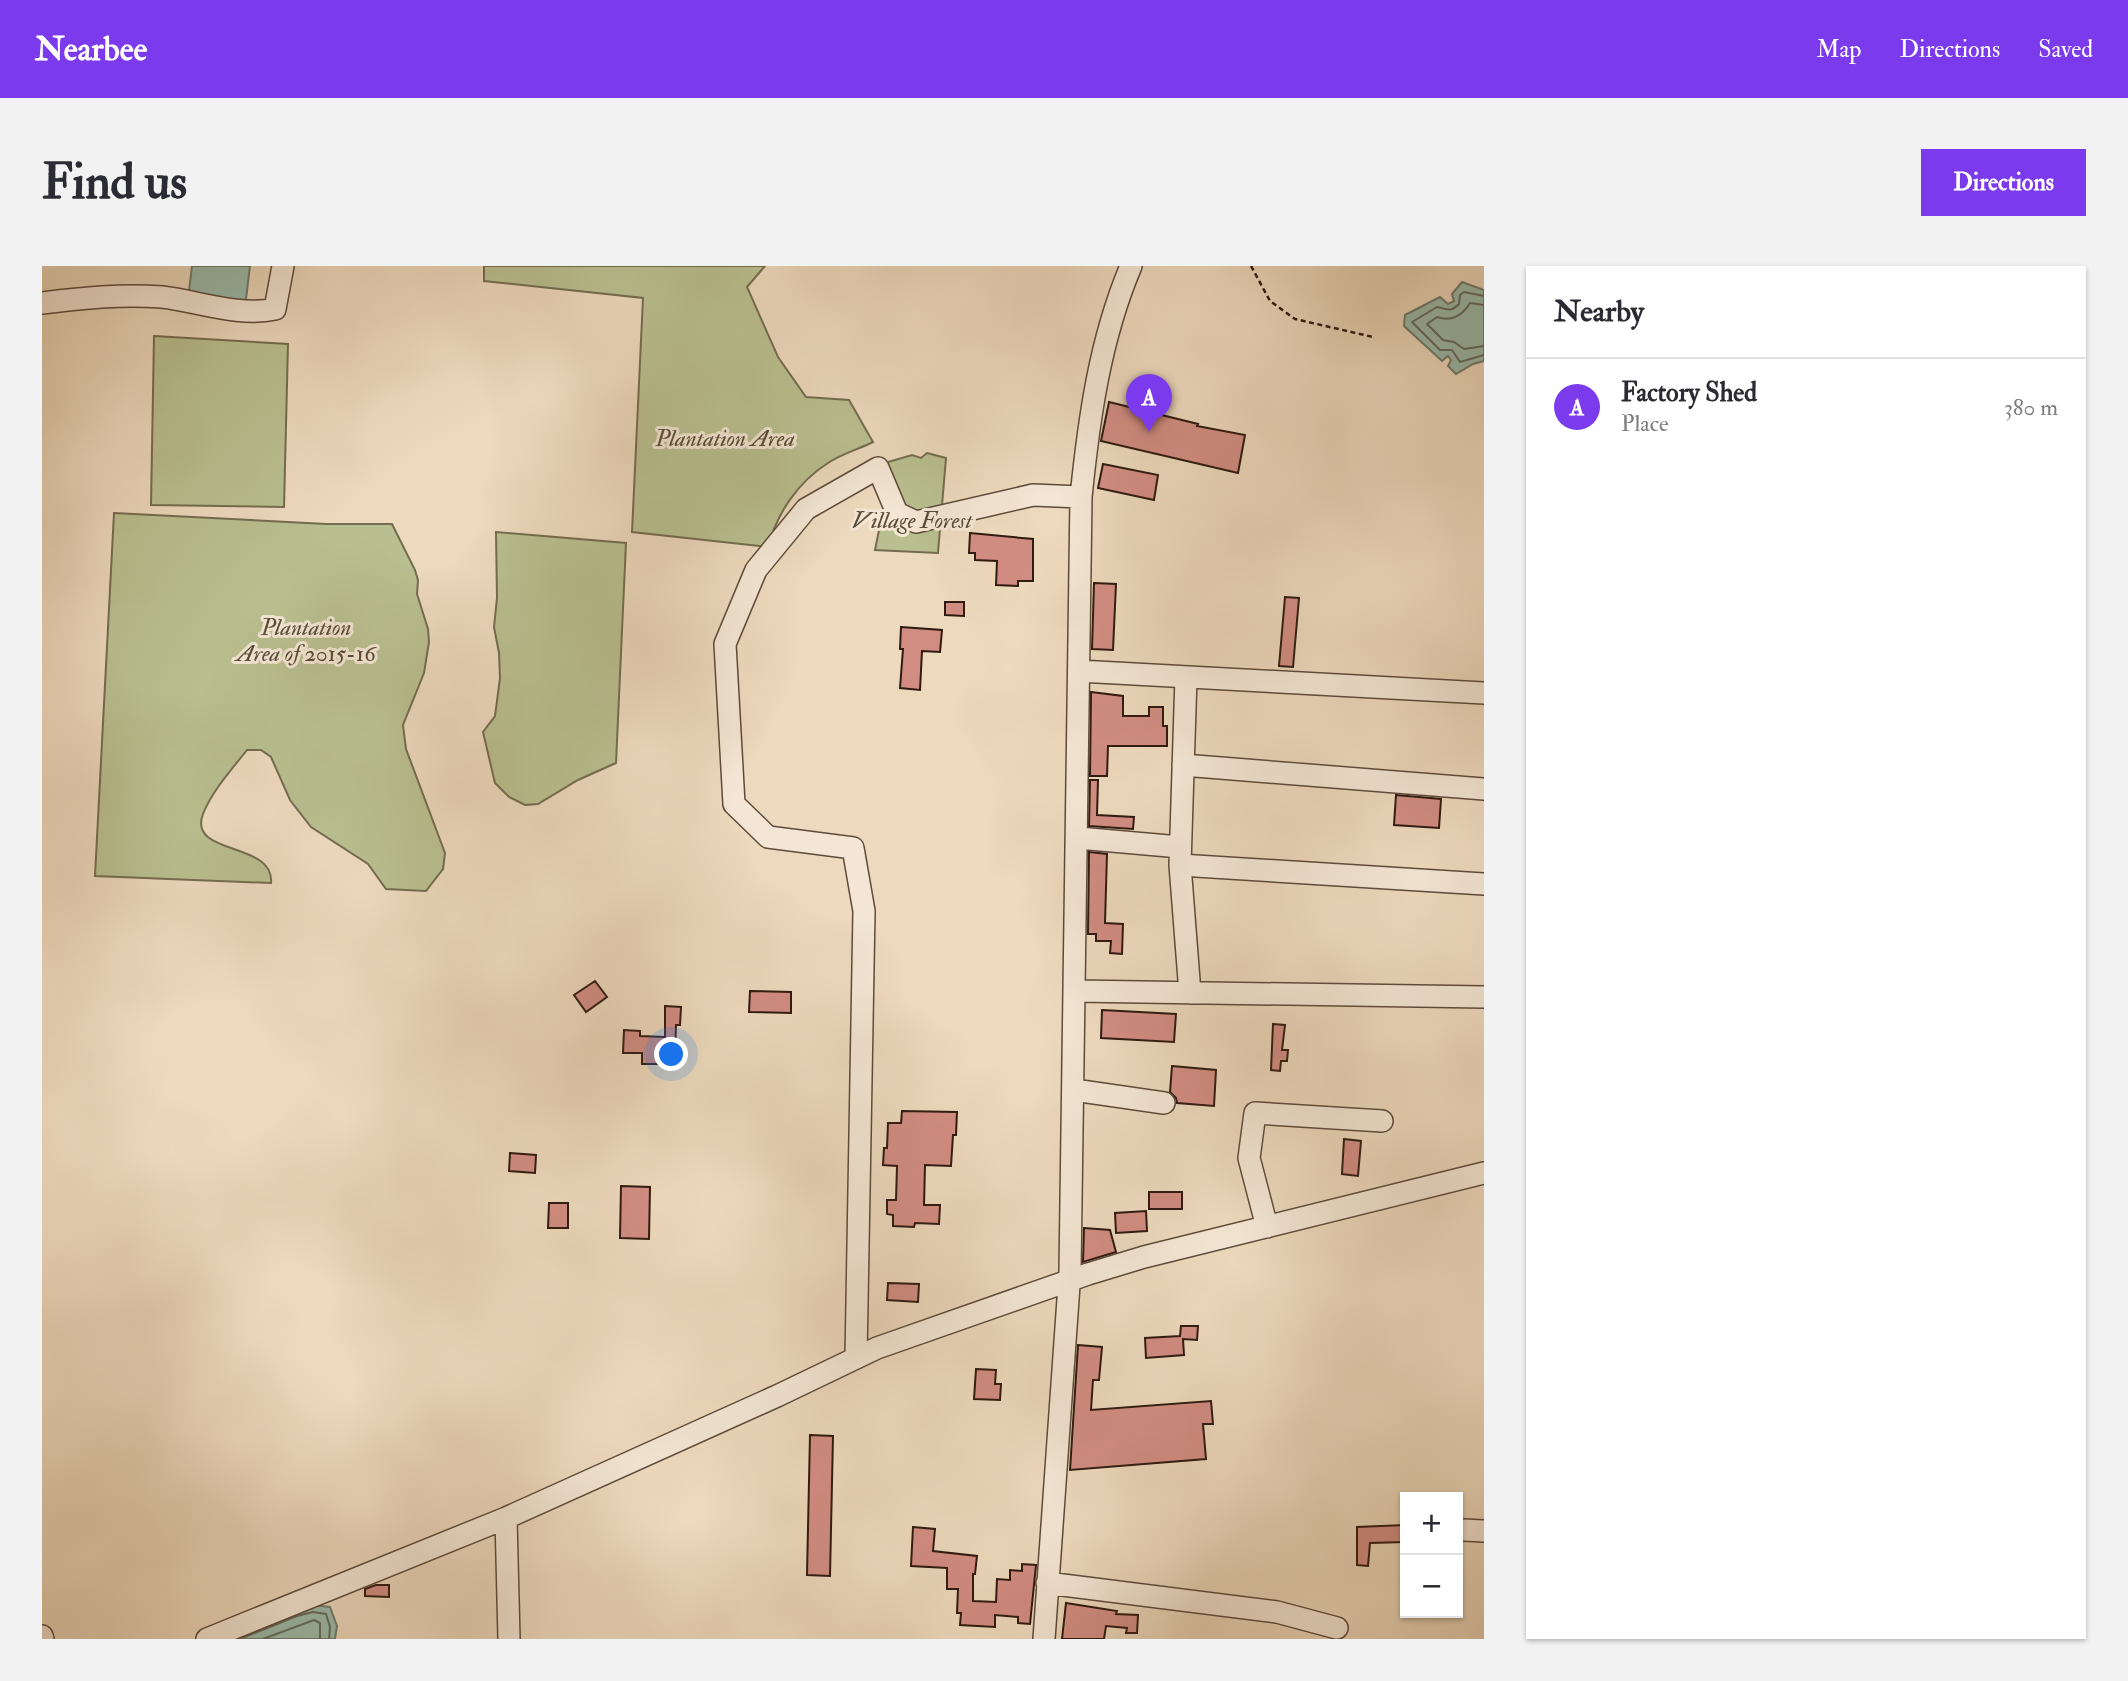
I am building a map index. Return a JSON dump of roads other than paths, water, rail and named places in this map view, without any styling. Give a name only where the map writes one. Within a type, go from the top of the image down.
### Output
[{"type":"street","points":[[42,303],[93,296],[162,298],[208,306],[264,311],[275,309],[283,266]]},
{"type":"street","points":[[1044,1639],[1070,1280],[1081,497],[1087,435],[1096,385],[1119,295],[1132,266]]},
{"type":"street","points":[[856,1358],[864,911],[853,848],[768,837],[734,804],[725,644],[755,570],[806,509],[878,468],[897,513],[916,522],[1032,495],[1081,497]]},
{"type":"street","points":[[1079,671],[1484,693]]},
{"type":"street","points":[[1186,677],[1180,856],[1190,993]]},
{"type":"street","points":[[1183,765],[1484,789]]},
{"type":"street","points":[[1078,838],[1180,856],[1484,884]]},
{"type":"street","points":[[1076,991],[1484,997]]},
{"type":"street","points":[[1074,1090],[1164,1103]]},
{"type":"street","points":[[1267,1227],[1249,1158],[1255,1113],[1381,1121]]},
{"type":"street","points":[[207,1639],[506,1518],[877,1348],[1143,1257],[1484,1173]]},
{"type":"street","points":[[506,1518],[509,1639]]},
{"type":"street","points":[[1047,1583],[1277,1612],[1337,1628]]},
{"type":"water","points":[[192,266],[250,266],[245,307],[188,299]]},
{"type":"water","points":[[1462,282],[1484,290],[1484,361],[1456,374],[1448,366],[1451,360],[1448,356],[1442,361],[1404,326],[1405,315],[1440,297],[1448,304],[1454,301],[1452,294]]},
{"type":"water","points":[[312,1605],[330,1607],[337,1626],[335,1639],[222,1639]]},
{"type":"place","name":"Factory Shed","points":[[1149,432]]},
{"type":"park label","name":"Plantation Area","points":[[725,438]]},
{"type":"park label","name":"Village Forest","points":[[912,520]]},
{"type":"park label","name":"Plantation Area of 2015-16","points":[[306,640]]}]
